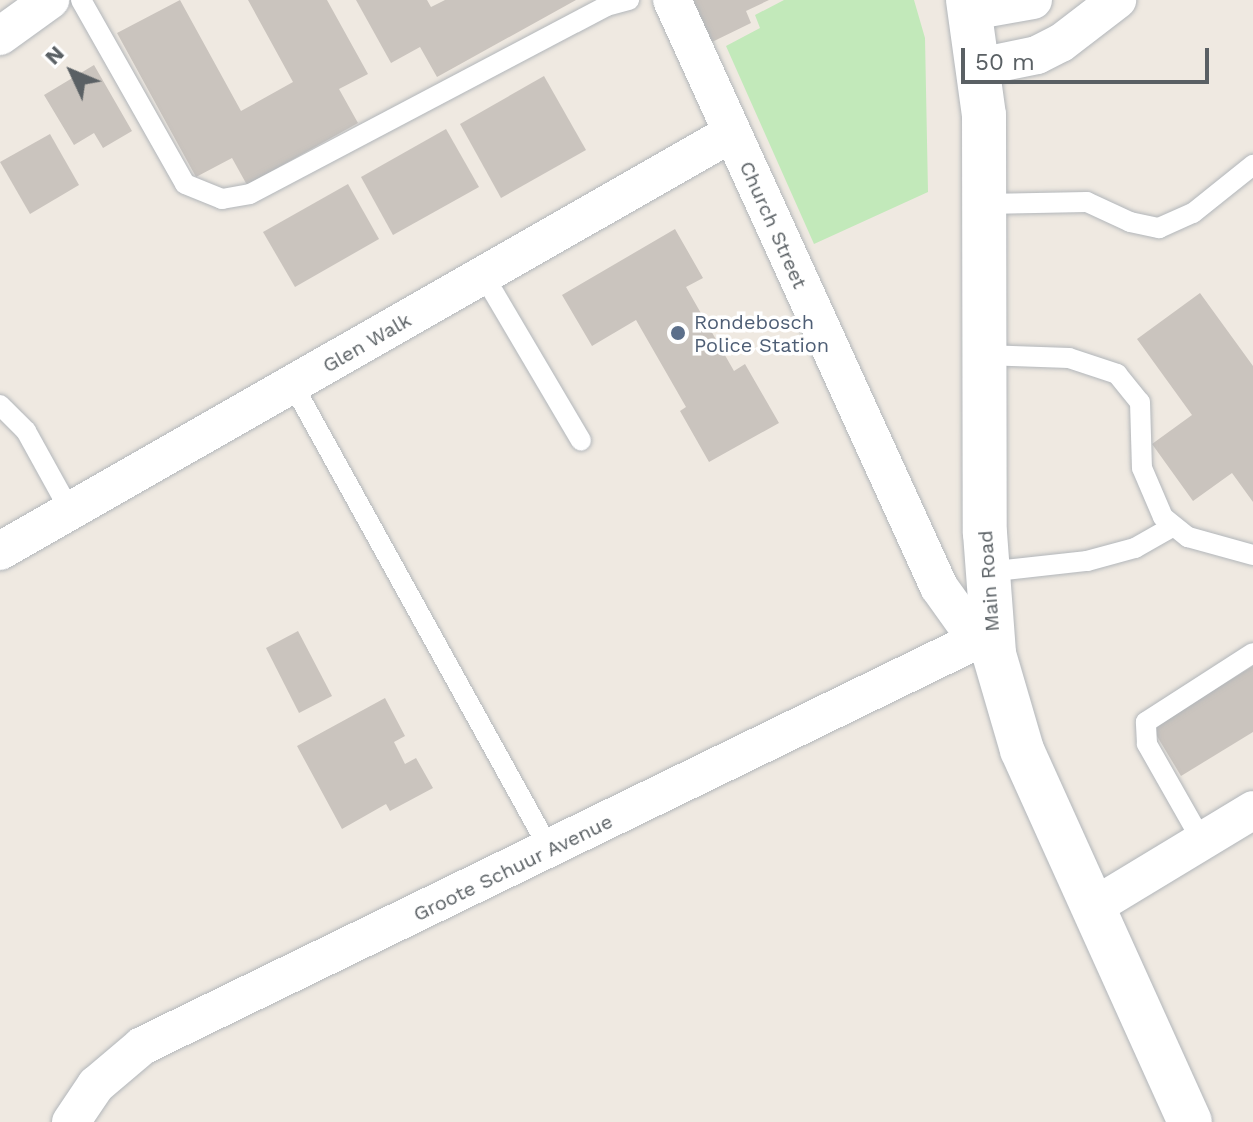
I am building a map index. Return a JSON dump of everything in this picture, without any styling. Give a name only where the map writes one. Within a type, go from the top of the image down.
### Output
[{"type":"main road","name":"Main Road","points":[[970,6],[979,67],[985,204],[985,647],[1022,750],[1190,1122]]},
{"type":"street","points":[[0,36],[50,0]]},
{"type":"street","name":"Church Street","points":[[672,0],[867,438],[939,587],[985,647]]},
{"type":"street","points":[[970,6],[1033,0]]},
{"type":"street","points":[[979,67],[1037,55],[1061,43],[1117,0]]},
{"type":"street","name":"Glen Walk","points":[[0,551],[732,133]]},
{"type":"street","name":"Groote Schuur Avenue","points":[[71,1122],[96,1085],[142,1046],[550,850],[985,647]]},
{"type":"street","points":[[1093,907],[1253,810]]},
{"type":"lane","points":[[81,0],[185,184],[222,199],[250,194],[606,6],[629,0]]},
{"type":"lane","points":[[985,204],[1087,202],[1130,222],[1159,228],[1193,213],[1253,165]]},
{"type":"lane","points":[[484,276],[581,441]]},
{"type":"lane","points":[[984,355],[1069,358],[1101,366],[1126,381],[1140,402],[1148,488],[1172,527],[1215,547],[1253,555]]},
{"type":"lane","points":[[293,385],[550,850]]},
{"type":"lane","points":[[0,405],[26,431],[69,509]]},
{"type":"lane","points":[[987,572],[1101,557],[1135,548],[1172,527]]},
{"type":"lane","points":[[1202,841],[1147,744],[1146,722],[1253,653]]},
{"type":"green space","points":[[784,0],[914,0],[925,38],[928,192],[814,244],[726,46],[760,28],[755,15]]},
{"type":"building","points":[[180,0],[241,111],[293,82],[248,0],[327,0],[368,74],[339,89],[358,123],[247,185],[232,158],[196,177],[117,33]]},
{"type":"building","points":[[356,0],[427,0],[431,7],[445,0],[576,0],[437,77],[420,47],[391,63]]},
{"type":"building","points":[[692,0],[769,0],[746,11],[751,23],[712,42]]},
{"type":"building","points":[[94,65],[132,131],[103,148],[94,133],[74,145],[44,95]]},
{"type":"building","points":[[544,76],[586,150],[501,198],[460,124]]},
{"type":"building","points":[[446,129],[479,187],[393,235],[361,177]]},
{"type":"building","points":[[50,134],[79,185],[30,214],[0,162]]},
{"type":"building","points":[[348,184],[379,239],[295,287],[263,232]]},
{"type":"building","name":"Rondebosch Police Station","points":[[675,229],[703,278],[686,287],[734,371],[745,364],[779,423],[709,462],[680,411],[686,407],[636,320],[592,346],[562,295]]},
{"type":"building","points":[[1200,293],[1253,366],[1253,502],[1232,473],[1193,501],[1152,444],[1192,415],[1137,339]]},
{"type":"building","points":[[298,631],[332,696],[299,713],[266,648]]},
{"type":"building","points":[[1253,666],[1253,732],[1181,776],[1152,728]]},
{"type":"building","points":[[385,698],[405,736],[394,742],[405,764],[416,758],[433,788],[390,811],[386,804],[342,829],[297,746]]},
{"type":"place","name":"Rondebosch Police Station","points":[[678,333]]}]
